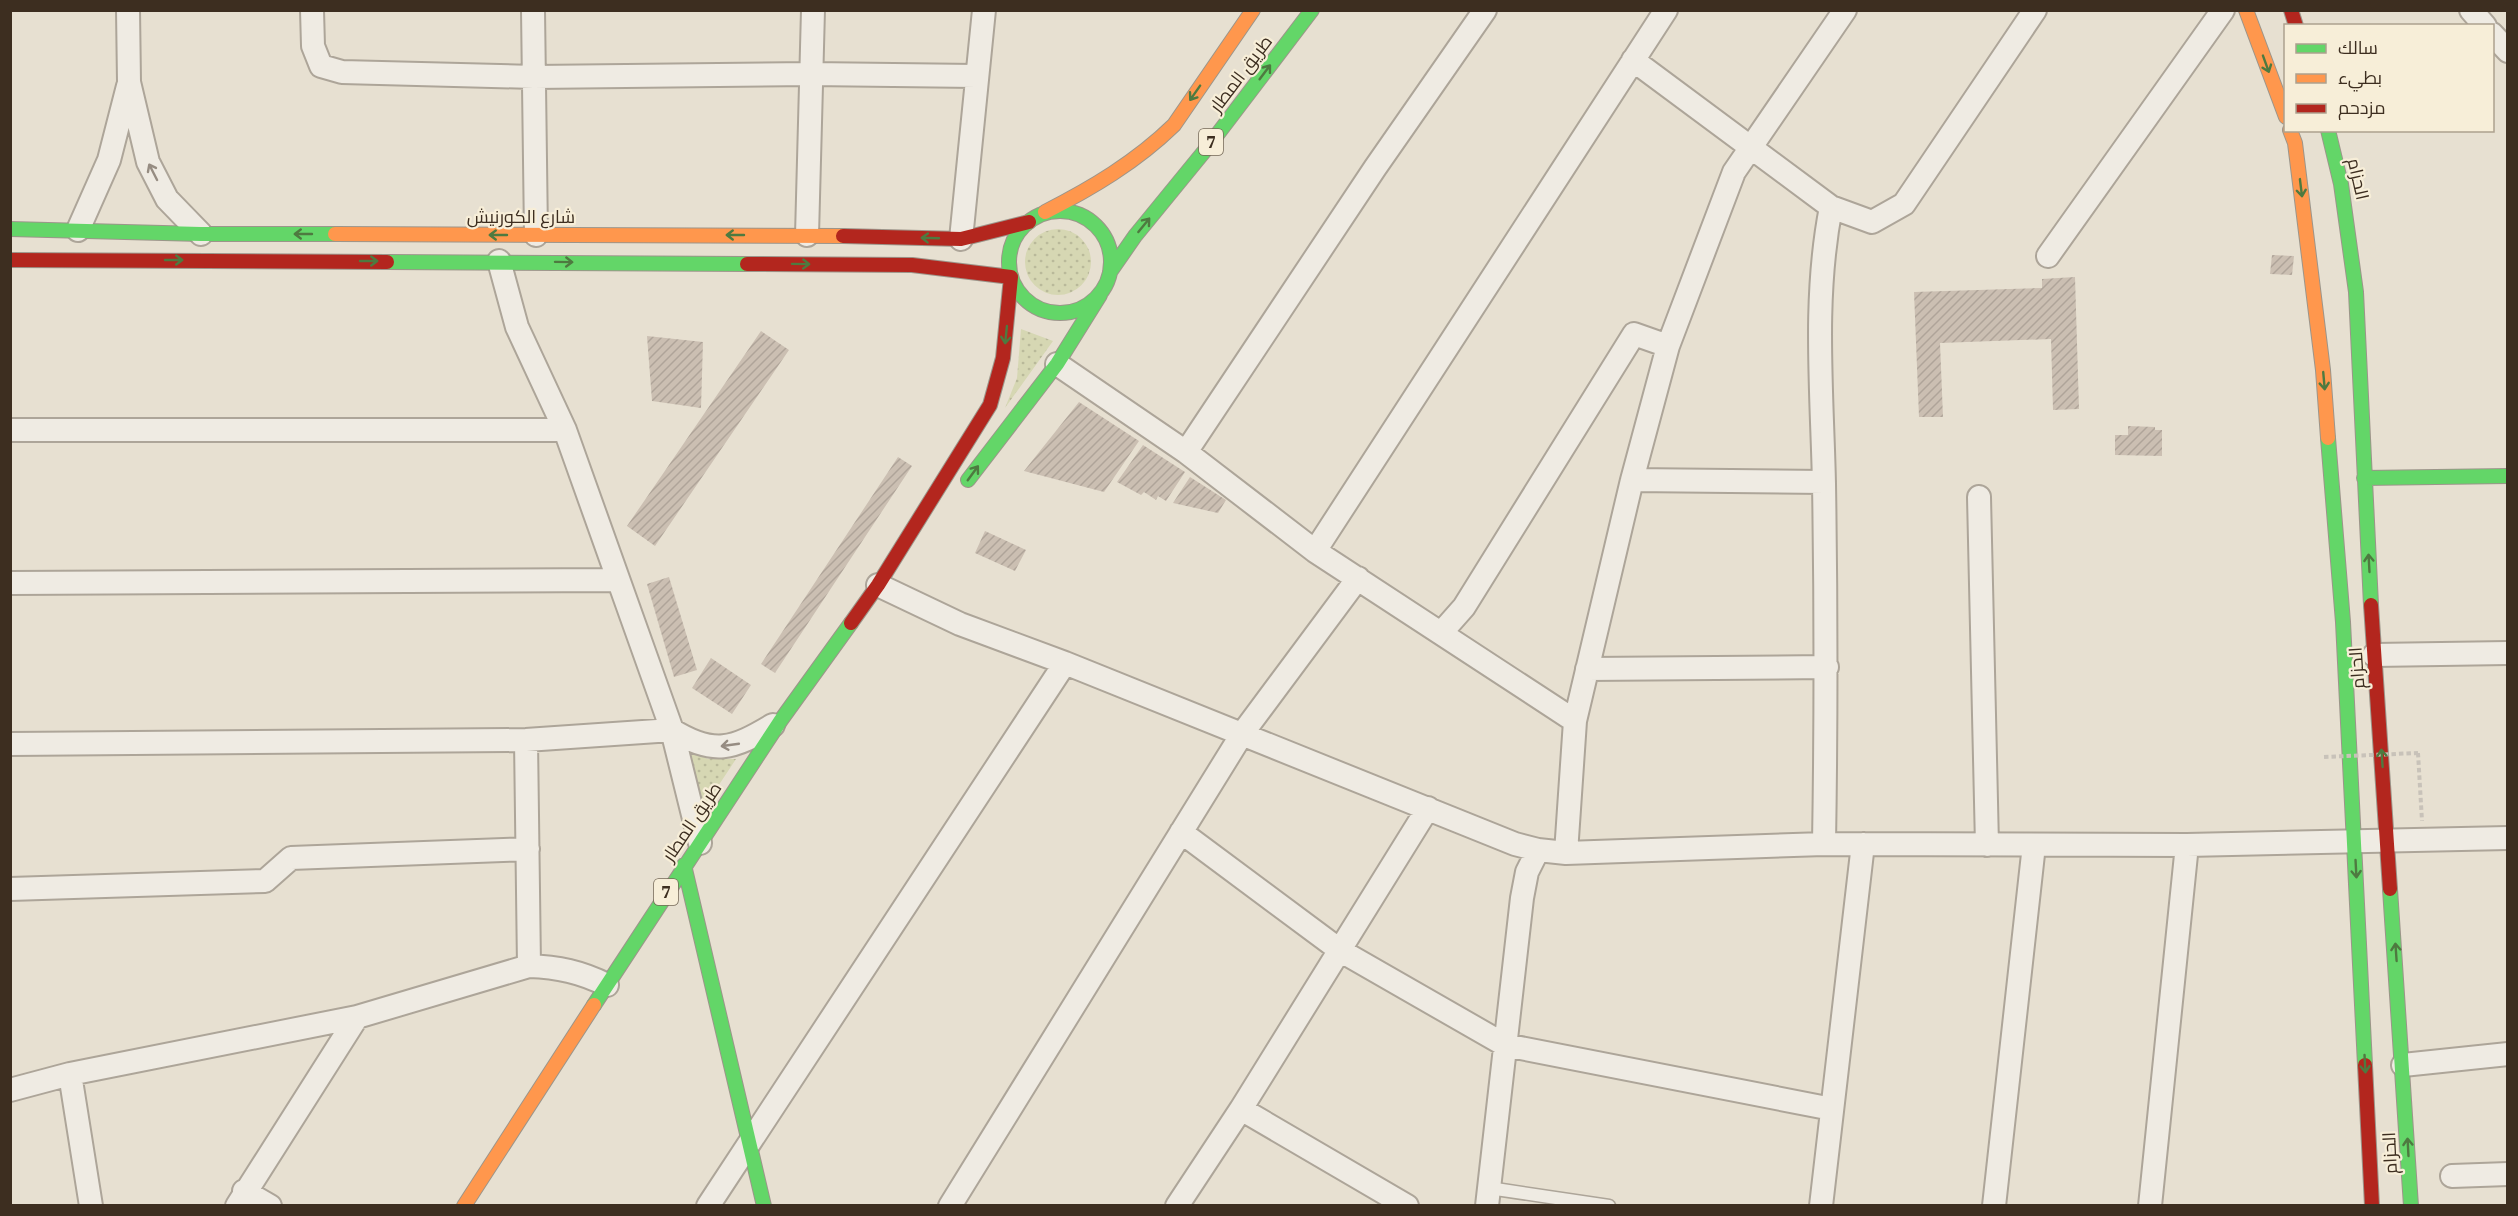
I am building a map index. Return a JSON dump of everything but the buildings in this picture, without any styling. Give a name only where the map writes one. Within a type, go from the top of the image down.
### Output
[{"type":"main road","name":"7","points":[[1032,219],[1129,166],[1162,138],[1253,10]]},
{"type":"main road","name":"طريق المطار","points":[[1110,272],[1135,236],[1207,148],[1312,10]]},
{"type":"main road","points":[[2246,10],[2284,112]]},
{"type":"main road","name":"الحزام","points":[[2291,132],[2295,143],[2323,370],[2343,622],[2372,1206]]},
{"type":"main road","name":"الحزام","points":[[2328,132],[2350,225],[2357,281],[2364,478],[2374,655],[2411,1206]]},
{"type":"main road","points":[[962,487],[1057,364],[1105,286],[1110,272],[1107,242],[1087,219],[1066,212],[1051,212],[1032,219],[1018,233],[1011,246],[1009,261],[1011,277],[1018,290],[1040,309],[1070,312],[1096,298],[1105,286]]},
{"type":"main road","name":"شارع الكورنيش","points":[[10,229],[201,234],[807,234],[961,239],[1032,219]]},
{"type":"main road","points":[[10,260],[912,265],[1011,277]]},
{"type":"main road","name":"طريق المطار","points":[[464,1206],[684,865],[781,720],[878,585],[979,424],[996,391],[1004,355],[1011,277]]},
{"type":"main road","points":[[2364,478],[2508,476]]},
{"type":"main road","points":[[917,524],[933,521]]},
{"type":"main road","points":[[684,865],[764,1206]]},
{"type":"street","points":[[128,10],[129,82],[148,162],[166,199],[201,234]]},
{"type":"street","points":[[312,10],[313,46],[321,66],[342,72],[534,77],[811,74],[976,76]]},
{"type":"street","points":[[533,10],[536,235]]},
{"type":"street","points":[[807,234],[813,10]]},
{"type":"street","points":[[961,239],[984,10]]},
{"type":"street","points":[[1186,452],[1375,168],[1485,10]]},
{"type":"street","points":[[1315,551],[1666,10]]},
{"type":"street","points":[[1566,853],[1575,721],[1632,480],[1668,346],[1734,172],[1845,10]]},
{"type":"street","points":[[1633,60],[1831,207],[1872,222],[1905,204],[2035,10]]},
{"type":"street","points":[[2048,256],[2223,10]]},
{"type":"street","points":[[2471,10],[2483,24]]},
{"type":"street","points":[[2494,35],[2508,51]]},
{"type":"street","points":[[78,230],[109,160],[129,82]]},
{"type":"street","points":[[94,196],[102,231],[108,240],[122,250],[151,260]]},
{"type":"street","points":[[85,260],[122,250],[150,232],[166,199]]},
{"type":"street","points":[[1824,844],[1827,667],[1819,318],[1823,249],[1831,207]]},
{"type":"street","points":[[498,261],[517,327],[565,430],[672,730],[700,843]]},
{"type":"street","points":[[1441,633],[1464,607],[1634,334],[1668,346]]},
{"type":"street","points":[[1057,364],[1186,452],[1315,551],[1575,721]]},
{"type":"street","points":[[10,430],[565,430]]},
{"type":"street","points":[[1632,480],[1824,482]]},
{"type":"street","points":[[1979,497],[1987,845]]},
{"type":"street","points":[[950,1206],[1242,734],[1358,579]]},
{"type":"street","points":[[10,583],[617,580]]},
{"type":"street","points":[[878,585],[952,621],[1065,663],[1515,844],[1538,850],[1566,853],[1824,844],[2187,845],[2508,838]]},
{"type":"street","points":[[2374,655],[2508,653]]},
{"type":"street","points":[[708,1206],[1065,663]]},
{"type":"street","points":[[1587,669],[1827,667]]},
{"type":"street","points":[[10,744],[526,740],[672,730],[706,746],[732,746],[745,742],[781,720]]},
{"type":"street","points":[[526,740],[529,966]]},
{"type":"street","points":[[1177,1206],[1242,1109],[1428,808]]},
{"type":"street","points":[[1181,832],[1341,951],[1505,1044],[1832,1108]]},
{"type":"street","points":[[1821,1206],[1863,844]]},
{"type":"street","points":[[1994,1206],[2034,845]]},
{"type":"street","points":[[2150,1206],[2187,845]]},
{"type":"street","points":[[10,889],[265,881],[291,858],[528,849]]},
{"type":"street","points":[[1488,1197],[1524,889],[1527,872],[1538,850]]},
{"type":"street","points":[[10,1090],[69,1074],[357,1017],[529,966],[555,967],[584,974],[607,985]]},
{"type":"street","points":[[270,1206],[241,1198],[357,1017]]},
{"type":"street","points":[[2403,1065],[2508,1054]]},
{"type":"street","points":[[69,1074],[91,1206]]},
{"type":"street","points":[[1242,1109],[1407,1206]]},
{"type":"street","points":[[2451,1176],[2508,1174]]},
{"type":"lane","points":[[1488,1197],[1609,1206]]},
{"type":"path","points":[[2324,757],[2418,753],[2423,840]]},
{"type":"green space","points":[[1058,229],[1071,232],[1081,239],[1088,249],[1091,262],[1088,275],[1081,285],[1071,292],[1058,295],[1045,292],[1035,285],[1028,275],[1025,262],[1028,249],[1035,239],[1045,232]]},
{"type":"green space","points":[[1021,329],[1053,341],[1005,408],[1017,378]]},
{"type":"green space","points":[[686,748],[708,759],[736,759],[705,806]]},
{"type":"traffic: fast","points":[[1110,272],[1135,236],[1207,148],[1312,10]]},
{"type":"traffic: fast","points":[[2328,132],[2341,184],[2356,292],[2371,605]]},
{"type":"traffic: fast","points":[[1060,211],[1079,215],[1096,226],[1107,243],[1111,262],[1107,281],[1096,298],[1079,309],[1060,313],[1041,309],[1024,298],[1013,281],[1009,262],[1013,243],[1024,226],[1041,215],[1060,211]]},
{"type":"traffic: fast","points":[[10,229],[201,234],[335,234]]},
{"type":"traffic: fast","points":[[387,262],[747,264]]},
{"type":"traffic: fast","points":[[968,480],[1057,364],[1100,295]]},
{"type":"traffic: fast","points":[[2328,438],[2343,622],[2365,1065]]},
{"type":"traffic: fast","points":[[2364,478],[2508,476]]},
{"type":"traffic: fast","points":[[594,1005],[781,720],[851,623]]},
{"type":"traffic: fast","points":[[684,865],[764,1206]]},
{"type":"traffic: fast","points":[[2390,889],[2411,1206]]},
{"type":"traffic: slow","points":[[1045,212],[1113,173],[1144,151],[1174,125],[1253,10]]},
{"type":"traffic: slow","points":[[2246,10],[2284,112]]},
{"type":"traffic: slow","points":[[2291,132],[2295,143],[2323,370],[2328,438]]},
{"type":"traffic: slow","points":[[335,234],[843,236]]},
{"type":"traffic: slow","points":[[464,1206],[594,1005]]},
{"type":"traffic: jam","points":[[2291,10],[2295,24]]},
{"type":"traffic: jam","points":[[843,236],[961,239],[1029,222]]},
{"type":"traffic: jam","points":[[10,260],[387,262]]},
{"type":"traffic: jam","points":[[747,264],[912,265],[1011,277]]},
{"type":"traffic: jam","points":[[851,623],[878,585],[990,405],[1003,358],[1011,277]]},
{"type":"traffic: jam","points":[[2371,605],[2390,889]]},
{"type":"traffic: jam","points":[[2365,1065],[2372,1206]]}]
